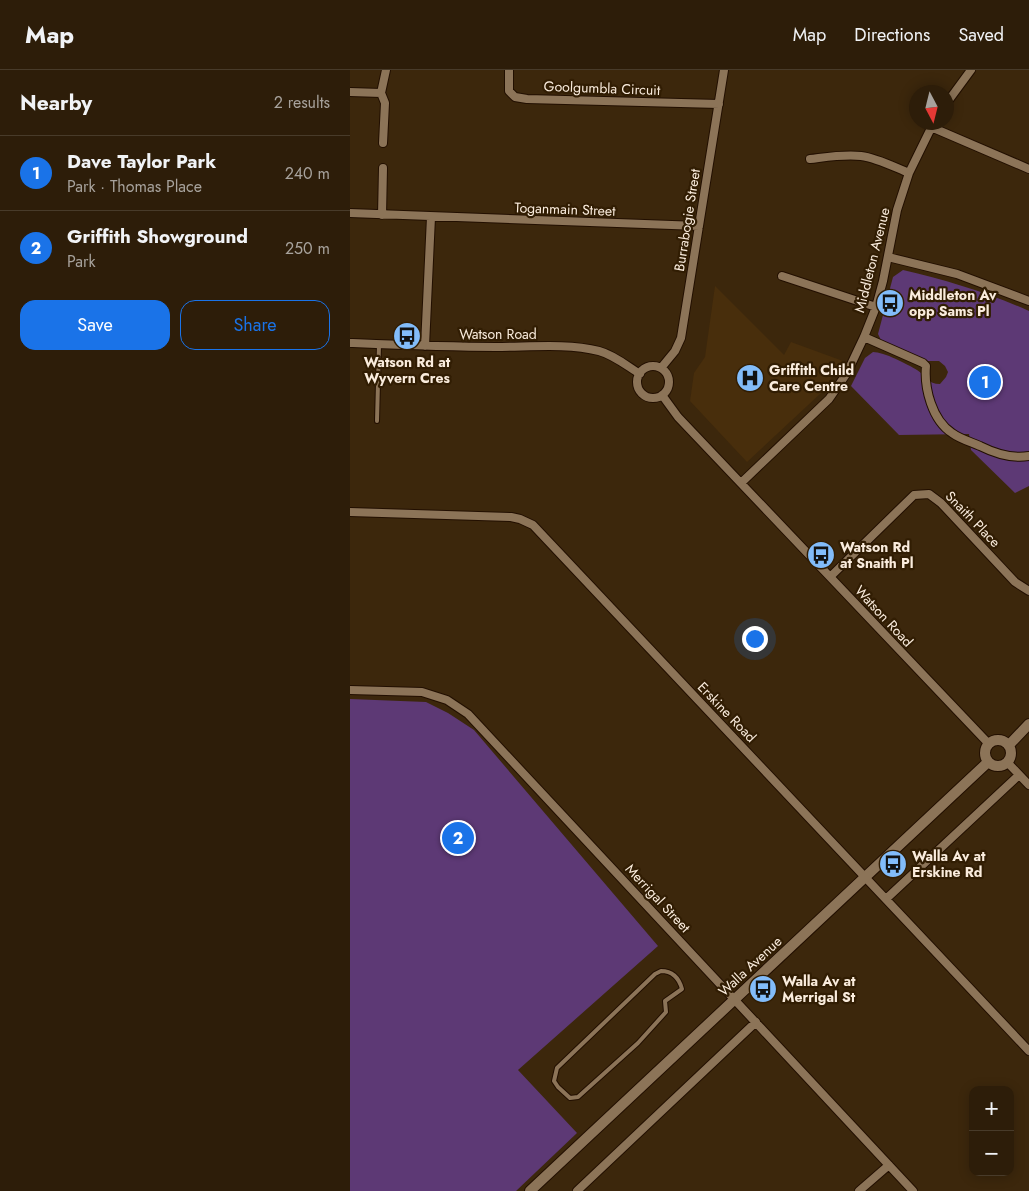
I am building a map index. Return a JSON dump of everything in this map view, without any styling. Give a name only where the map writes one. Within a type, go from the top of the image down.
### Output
[{"type":"street","points":[[384,142],[385,103],[381,93],[386,70]]},
{"type":"street","name":"Goolgumbla Circuit","points":[[510,70],[509,91],[515,97],[527,99],[719,104]]},
{"type":"street","name":"Burrabogie Street","points":[[661,368],[675,351],[681,338],[724,70]]},
{"type":"street","points":[[954,93],[971,70]]},
{"type":"street","points":[[350,92],[381,93]]},
{"type":"street","name":"Middleton Avenue","points":[[741,483],[829,399],[847,374],[876,307],[897,210],[909,173],[930,130]]},
{"type":"street","points":[[943,130],[1029,169]]},
{"type":"street","points":[[810,159],[840,155],[861,156],[909,173]]},
{"type":"street","points":[[382,168],[382,214]]},
{"type":"street","name":"Toganmain Street","points":[[350,213],[699,226]]},
{"type":"street","points":[[425,346],[431,217]]},
{"type":"street","points":[[888,257],[957,274],[1029,302]]},
{"type":"street","points":[[782,276],[876,307]]},
{"type":"street","points":[[864,337],[926,366],[927,390],[938,418],[952,433],[993,452],[1014,458],[1029,456]]},
{"type":"street","name":"Watson Road","points":[[350,343],[585,349],[601,352],[613,357],[640,374]]},
{"type":"street","points":[[654,366],[661,368],[667,374],[669,382],[667,390],[662,395],[654,398],[645,396],[639,390],[637,382],[640,374],[646,368],[654,366]]},
{"type":"street","name":"Watson Road","points":[[662,395],[678,417],[988,744]]},
{"type":"street","name":"Snaith Place","points":[[830,577],[914,495],[929,494],[941,502],[1015,582],[1029,591]]},
{"type":"street","name":"Erskine Road","points":[[350,512],[511,517],[533,525],[1029,1051]]},
{"type":"street","name":"Merrigal Street","points":[[350,690],[422,692],[447,700],[468,714],[913,1191]]},
{"type":"street","points":[[1009,745],[1029,724]]},
{"type":"street","points":[[999,740],[1009,745],[1011,754],[1004,765],[996,766],[988,762],[985,755],[988,744],[999,740]]},
{"type":"street","name":"Walla Avenue","points":[[530,1191],[988,762]]},
{"type":"street","points":[[1007,762],[1029,785]]},
{"type":"street","points":[[886,899],[1019,775]]},
{"type":"street","points":[[577,1191],[756,1022]]},
{"type":"street","points":[[859,1191],[888,1165]]},
{"type":"lane","points":[[377,421],[379,344]]},
{"type":"lane","points":[[666,971],[678,978],[682,989],[665,1001],[666,1012],[658,1022],[638,1043],[578,1097],[570,1098],[558,1087],[554,1077],[557,1068],[655,974],[666,971]]},
{"type":"shaded area","points":[[903,270],[998,298],[1029,311],[1029,486],[1015,493],[971,450],[969,434],[899,435],[851,386],[865,358],[873,352],[889,356],[917,370],[933,383],[940,384],[946,377],[948,372],[939,361],[925,361],[883,344],[878,334],[893,277]]},
{"type":"shaded area","name":"Griffith Child Care Centre","points":[[715,286],[784,355],[791,342],[843,361],[821,393],[747,462],[690,401],[694,373],[705,357]]},
{"type":"shaded area","points":[[350,699],[426,702],[448,713],[474,730],[658,946],[518,1070],[577,1133],[516,1191],[350,1191]]},
{"type":"place","name":"Middleton Av opp Sams Pl","points":[[890,303]]},
{"type":"place","name":"Watson Rd at Wyvern Cres","points":[[407,336]]},
{"type":"place","name":"Griffith Child Care Centre","points":[[750,378]]},
{"type":"place","name":"Dave Taylor Park","points":[[985,382]]},
{"type":"place","name":"Watson Rd at Snaith Pl","points":[[821,555]]},
{"type":"place","name":"Griffith Showground","points":[[458,838]]},
{"type":"place","name":"Walla Av at Erskine Rd","points":[[893,864]]},
{"type":"place","name":"Walla Av at Merrigal St","points":[[763,989]]}]
